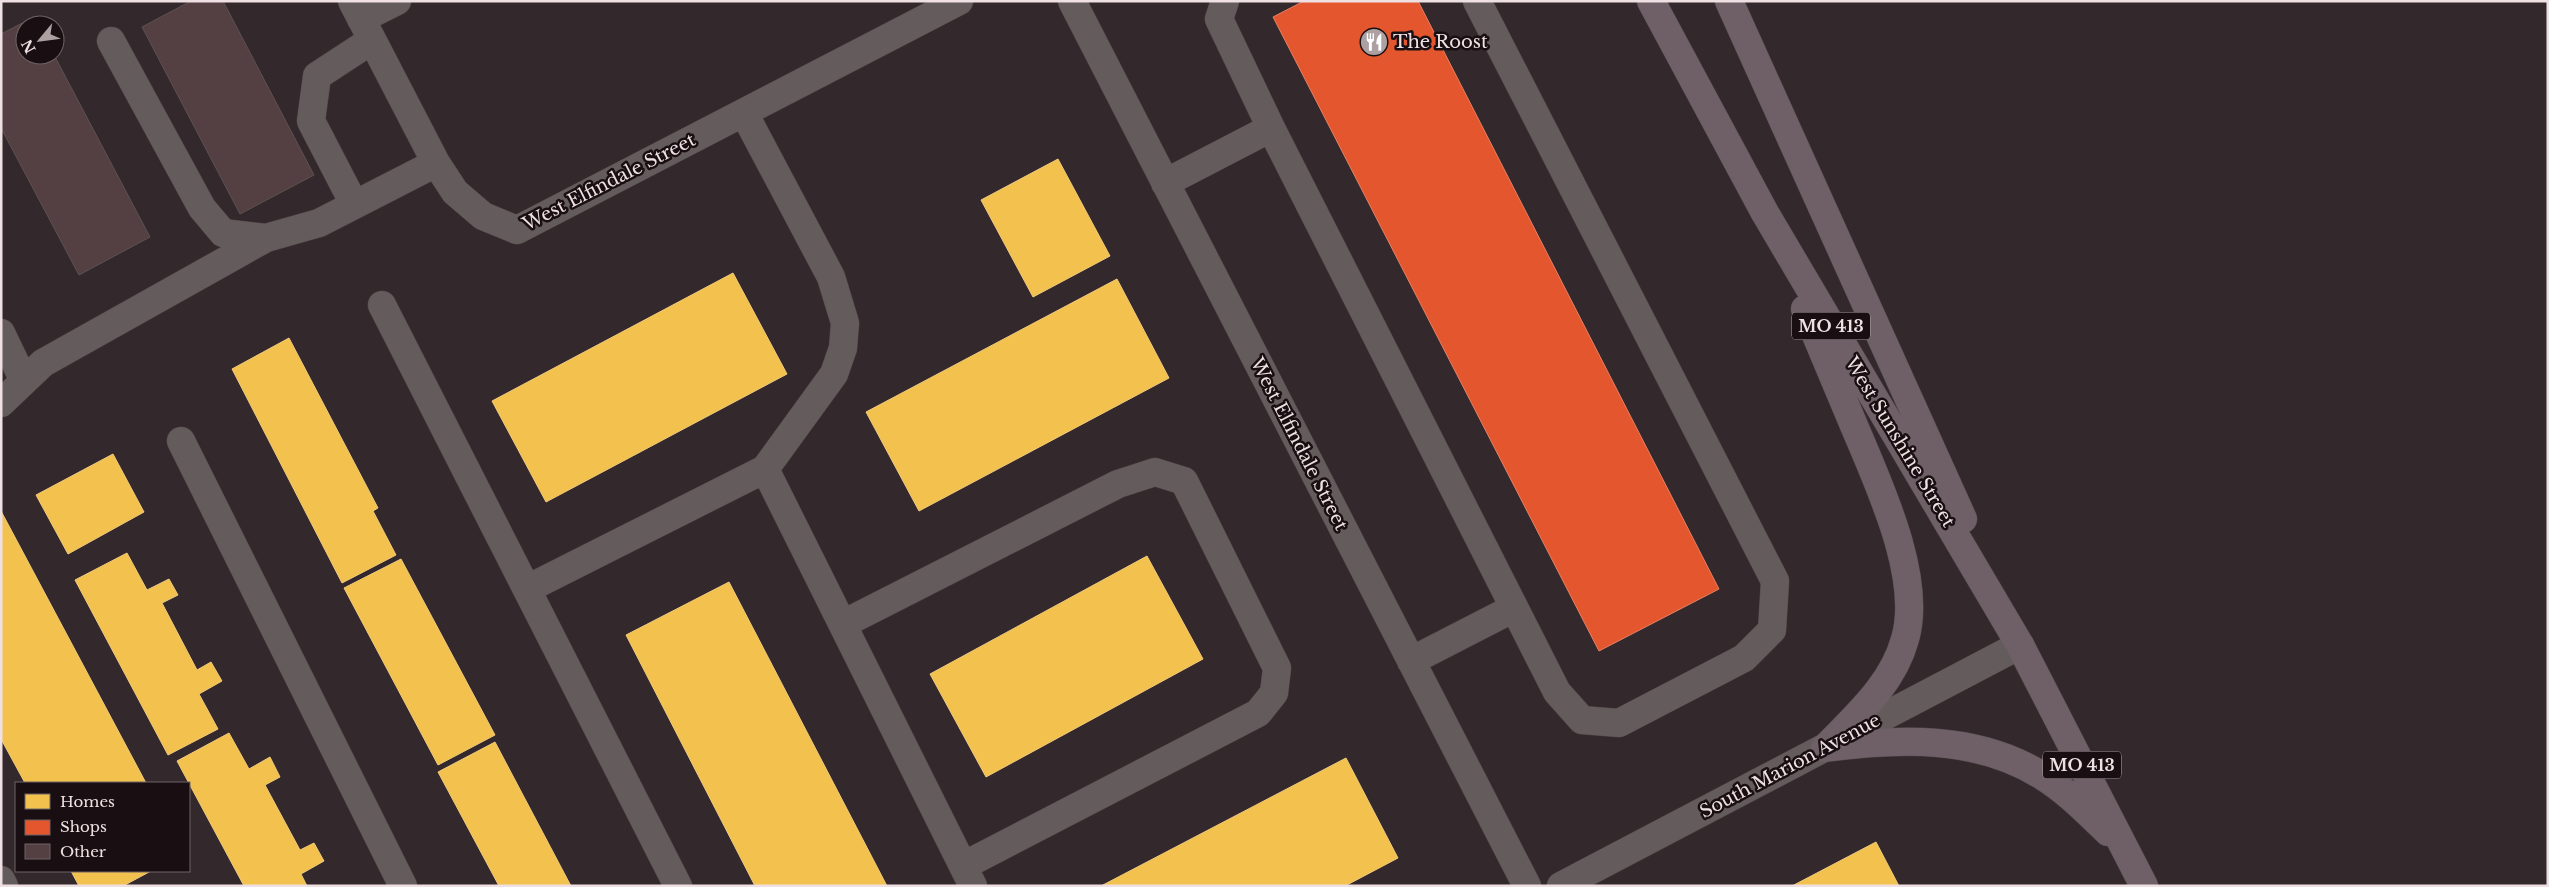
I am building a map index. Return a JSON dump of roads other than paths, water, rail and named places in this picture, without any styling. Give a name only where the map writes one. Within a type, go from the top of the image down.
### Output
[{"type":"main road","name":"West Sunshine Street","points":[[1651,1],[1765,213],[2020,646]]},
{"type":"main road","name":"West Sunshine Street","points":[[1729,1],[2020,646],[2144,886]]},
{"type":"main road","points":[[1765,213],[1891,513],[1904,567],[1908,606],[1906,638],[1896,664],[1880,689],[1825,748]]},
{"type":"main road","points":[[1825,748],[1900,740],[1970,747],[1996,754],[2044,777],[2075,801],[2125,849]]},
{"type":"street","points":[[354,204],[311,121],[317,76],[362,20],[397,1]]},
{"type":"street","name":"West Elfindale Street","points":[[362,20],[436,163],[455,192],[483,216],[517,230],[960,1]]},
{"type":"street","name":"West Elfindale Street","points":[[1072,1],[1527,886]]},
{"type":"street","points":[[1225,1],[1219,19],[1271,128],[1558,692],[1582,720],[1618,723],[1744,658],[1772,630],[1775,581],[1477,1]]},
{"type":"street","points":[[111,41],[202,208],[223,233],[266,238]]},
{"type":"street","points":[[527,589],[765,469],[834,374],[843,348],[845,323],[831,277],[744,113]]},
{"type":"street","points":[[1165,183],[1271,128]]},
{"type":"street","points":[[1,404],[43,363],[266,238],[319,223],[436,163]]},
{"type":"street","points":[[382,305],[678,886]]},
{"type":"street","points":[[1,333],[24,381]]},
{"type":"street","points":[[181,441],[403,886]]},
{"type":"street","points":[[765,469],[968,876],[1258,713],[1274,694],[1277,668],[1184,482],[1156,472],[1118,484],[843,624]]},
{"type":"street","points":[[1411,662],[1514,608]]},
{"type":"street","name":"South Marion Avenue","points":[[1560,886],[2020,646]]},
{"type":"street","points":[[1,880],[4,886]]},
{"type":"place","name":"The Roost","points":[[1374,42]]}]
